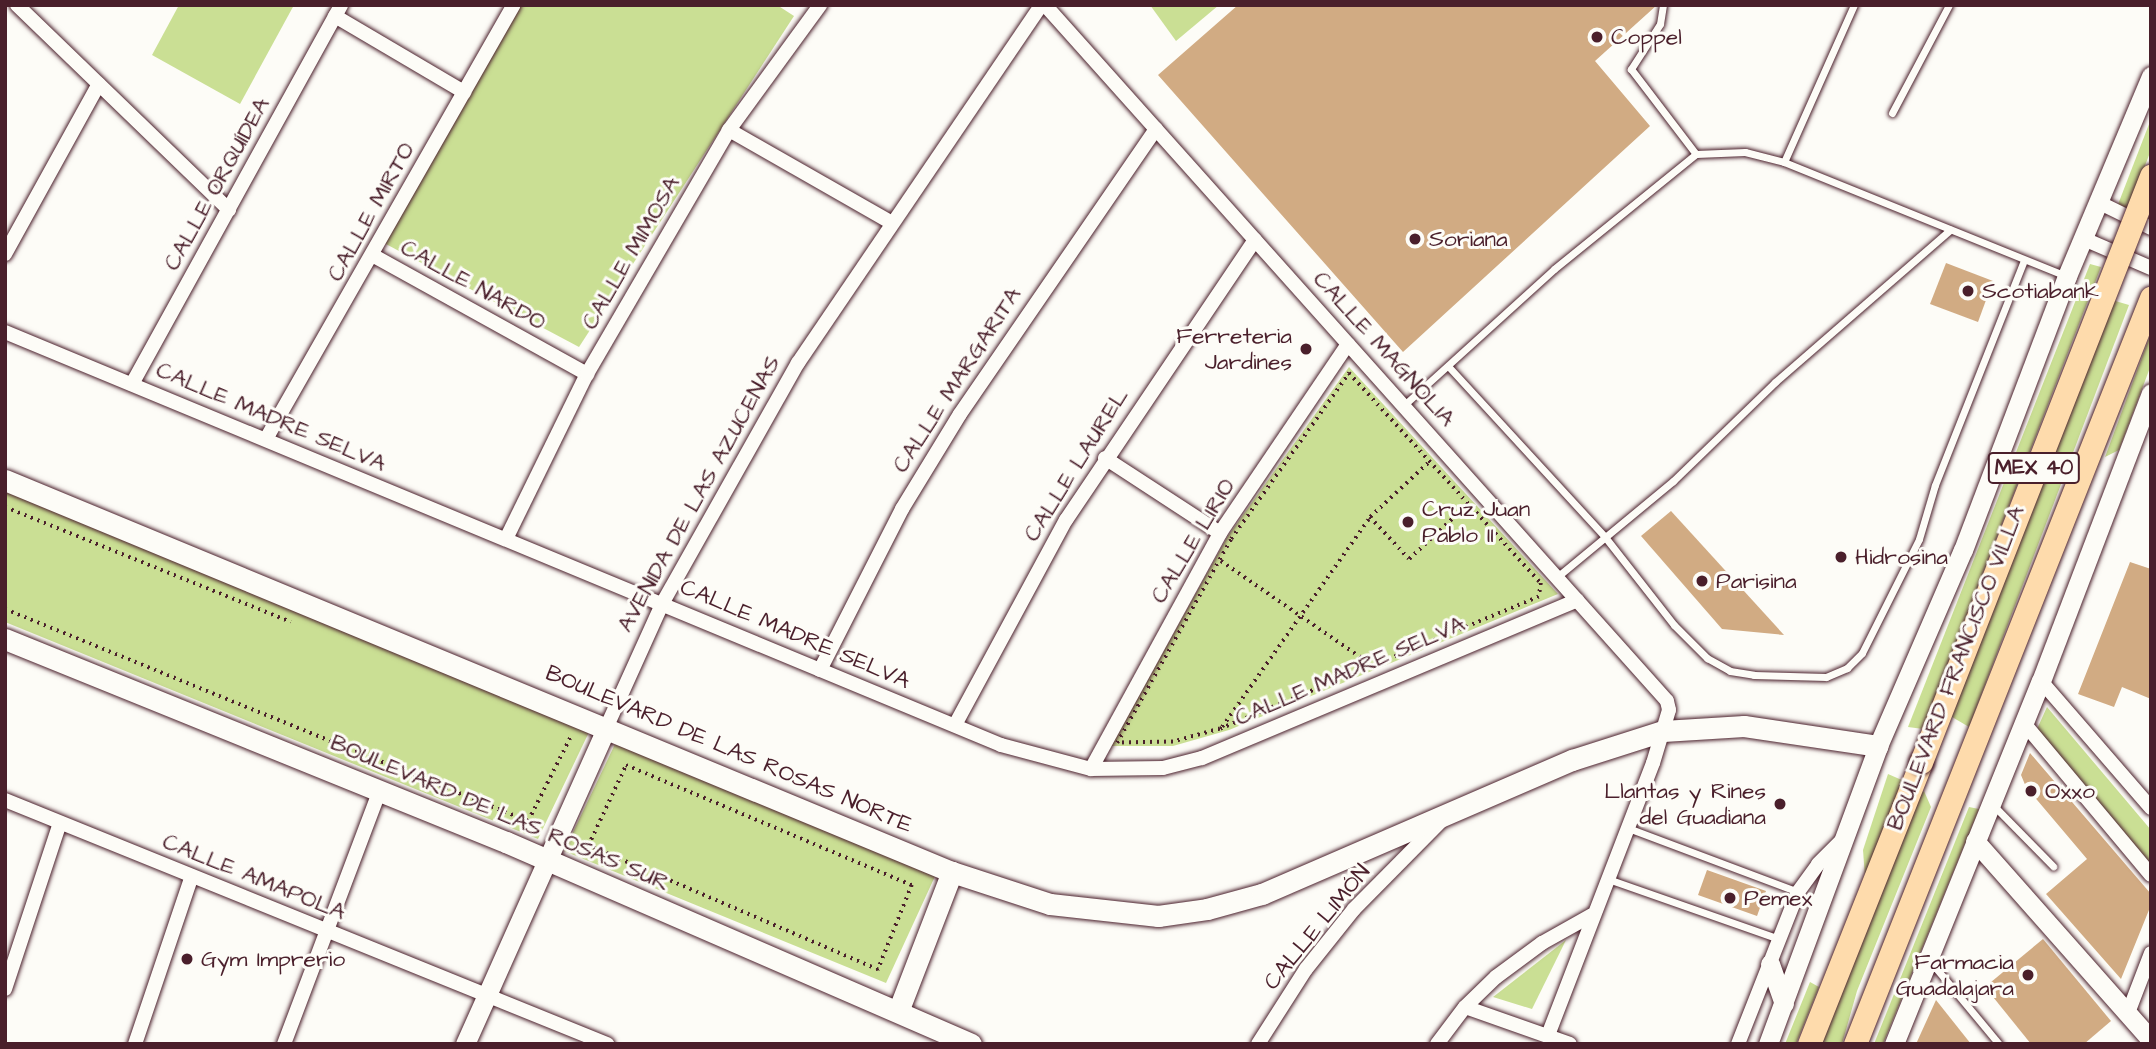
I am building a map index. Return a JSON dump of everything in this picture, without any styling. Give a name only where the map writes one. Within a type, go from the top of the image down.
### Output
[{"type":"main road","name":"BOULEVARD FRANCISCO VILLA","points":[[1809,1044],[2151,176]]},
{"type":"main road","name":"BOULEVARD FRANCISCO VILLA","points":[[1855,1044],[2151,298]]},
{"type":"main road","name":"BOULEVARD DE LAS ROSAS NORTE","points":[[5,480],[607,726],[952,872],[1050,904],[1158,916],[1262,894],[1572,760],[1663,731],[1744,726],[1878,746]]},
{"type":"main road","name":"BOULEVARD DE LAS ROSAS SUR","points":[[5,639],[380,790],[899,1009],[971,1044]]},
{"type":"main road","points":[[899,1009],[952,872]]},
{"type":"street","points":[[17,5],[229,210]]},
{"type":"street","name":"CALLE MIRTO","points":[[266,439],[374,256],[514,5]]},
{"type":"street","name":"CALLE MIMOSA","points":[[506,539],[587,374],[729,130],[820,5]]},
{"type":"street","name":"CALLE MAGNOLIA","points":[[1043,5],[1667,701],[1669,710],[1663,731],[1628,828],[1591,915],[1548,1035]]},
{"type":"street","name":"AVENIDA DE LAS AZUCENAS","points":[[465,1044],[544,861],[663,604],[799,363],[890,222],[1043,5]]},
{"type":"street","points":[[338,11],[464,92]]},
{"type":"street","name":"CALLE ORQUÍDEA","points":[[132,384],[338,11]]},
{"type":"street","name":"BOULEVARD FRANCISCO VILLA","points":[[1768,1044],[1878,746],[1963,550],[2067,276],[2151,76]]},
{"type":"street","points":[[5,254],[99,84]]},
{"type":"street","name":"CALLE MARGARITA","points":[[820,670],[902,509],[960,414],[1156,129]]},
{"type":"street","points":[[729,130],[890,222]]},
{"type":"street","points":[[2098,202],[2151,228]]},
{"type":"street","points":[[2084,239],[2151,268]]},
{"type":"street","name":"CALLE LAUREL","points":[[955,726],[1012,612],[1105,458],[1255,240]]},
{"type":"street","name":"CALLE NARDO","points":[[374,256],[587,374]]},
{"type":"street","name":"CALLE MADRE SELVA","points":[[5,332],[1001,745],[1091,769],[1163,768],[1202,758],[1577,600]]},
{"type":"street","name":"CALLE LIRIO","points":[[1091,769],[1220,533],[1348,344]]},
{"type":"street","points":[[1894,1044],[2041,681],[2151,393]]},
{"type":"street","points":[[1105,458],[1220,533]]},
{"type":"street","points":[[2041,681],[2151,808]]},
{"type":"street","points":[[2023,722],[2151,875]]},
{"type":"street","points":[[284,1044],[380,790]]},
{"type":"street","name":"CALLE AMAPOLA","points":[[5,800],[607,1044]]},
{"type":"street","name":"CALLE LIMÓN","points":[[1258,1044],[1306,969],[1354,909],[1447,815]]},
{"type":"street","points":[[5,989],[60,823]]},
{"type":"street","name":"BOULEVARD FRANCISCO VILLA","points":[[1738,1044],[1798,892],[1818,864],[1843,839]]},
{"type":"street","points":[[1975,841],[2151,1040]]},
{"type":"street","points":[[135,1044],[192,876]]},
{"type":"street","points":[[1437,1044],[1465,1007],[1515,961],[1591,915]]},
{"type":"street","points":[[2128,1013],[2151,953]]},
{"type":"street","points":[[1770,964],[1784,1004]]},
{"type":"street","points":[[1465,1007],[1570,1044]]},
{"type":"lane","points":[[1663,5],[1660,24],[1631,65],[1633,73],[1696,154]]},
{"type":"lane","points":[[1784,162],[1854,5]]},
{"type":"lane","points":[[1892,113],[1949,5]]},
{"type":"lane","points":[[1404,406],[1554,269],[1696,154],[1745,152],[1784,162],[2067,276]]},
{"type":"lane","points":[[1557,577],[1950,230]]},
{"type":"lane","points":[[1448,366],[1605,537],[1692,645],[1730,671],[1794,679],[1826,677],[1847,668],[1862,653],[1919,539],[1936,485],[2024,260]]},
{"type":"lane","points":[[1990,802],[2053,866]]},
{"type":"lane","points":[[1628,828],[1798,892]]},
{"type":"lane","points":[[1608,879],[1779,939]]},
{"type":"lane","points":[[1928,958],[1998,1044]]},
{"type":"path","points":[[1349,373],[1468,504],[1541,583],[1539,597],[1220,729],[1173,742],[1117,743],[1219,560],[1349,373]]},
{"type":"path","points":[[1220,729],[1298,614],[1370,517],[1430,461]]},
{"type":"path","points":[[1370,517],[1409,559],[1468,504]]},
{"type":"path","points":[[5,507],[302,626]]},
{"type":"path","points":[[1219,560],[1372,665]]},
{"type":"path","points":[[5,609],[528,821],[572,734],[559,729]]},
{"type":"path","points":[[626,765],[912,885],[878,970],[588,846],[626,765]]},
{"type":"green space","points":[[179,5],[294,5],[240,104],[152,55]]},
{"type":"green space","points":[[519,5],[777,5],[794,16],[579,347],[384,243]]},
{"type":"green space","points":[[1150,5],[1219,5],[1176,41]]},
{"type":"green space","points":[[2151,119],[2151,150],[2128,210],[2117,207]]},
{"type":"green space","points":[[2090,264],[2101,267],[1923,729],[1908,727]]},
{"type":"green space","points":[[2112,300],[2129,305],[1969,727],[1947,714]]},
{"type":"green space","points":[[2151,333],[2151,365],[2119,450],[2105,457]]},
{"type":"green space","points":[[1349,367],[1558,594],[1229,730],[1173,746],[1111,746],[1228,536]]},
{"type":"green space","points":[[5,491],[590,730],[538,839],[5,622]]},
{"type":"green space","points":[[2047,707],[2151,830],[2151,864],[2037,729]]},
{"type":"green space","points":[[616,742],[937,872],[886,983],[564,851]]},
{"type":"green space","points":[[1888,774],[1904,781],[1865,877],[1863,850]]},
{"type":"green space","points":[[1924,791],[1931,807],[1857,991],[1842,1044],[1820,1044],[1913,800]]},
{"type":"green space","points":[[1969,807],[1979,809],[1883,1044],[1874,1044]]},
{"type":"green space","points":[[1566,940],[1532,1009],[1493,997]]},
{"type":"green space","points":[[1810,982],[1819,987],[1796,1044],[1785,1044]]},
{"type":"building","name":"Soriana","points":[[1238,5],[1657,5],[1595,61],[1650,126],[1403,352],[1158,75]]},
{"type":"building","points":[[1946,263],[1993,281],[1978,322],[1930,304]]},
{"type":"building","points":[[1671,511],[1784,635],[1722,629],[1641,536]]},
{"type":"building","points":[[2130,562],[2151,569],[2151,699],[2122,687],[2114,707],[2078,694]]},
{"type":"building","points":[[2030,753],[2151,894],[2151,905],[2121,979],[2046,894],[2087,859],[2026,787],[2021,775]]},
{"type":"building","points":[[1707,870],[1766,891],[1757,916],[1698,895]]},
{"type":"building","points":[[2043,939],[2111,1021],[2084,1044],[2031,1044],[1985,987]]},
{"type":"building","points":[[1936,1000],[1971,1044],[1916,1044]]},
{"type":"place","name":"Coppel","points":[[1597,37]]},
{"type":"place","name":"Soriana","points":[[1415,239]]},
{"type":"place","name":"Scotiabank","points":[[1968,291]]},
{"type":"place","name":"Ferreteria Jardines","points":[[1306,349]]},
{"type":"place","name":"Cruz Juan Pablo II","points":[[1408,522]]},
{"type":"place","name":"Hidrosina","points":[[1841,557]]},
{"type":"place","name":"Parisina","points":[[1702,581]]},
{"type":"place","name":"Oxxo","points":[[2031,791]]},
{"type":"place","name":"Llantas y Rines del Guadiana","points":[[1780,804]]},
{"type":"place","name":"Pemex","points":[[1730,898]]},
{"type":"place","name":"Gym Imprerio","points":[[187,959]]},
{"type":"place","name":"Farmacia Guadalajara","points":[[2028,975]]}]
